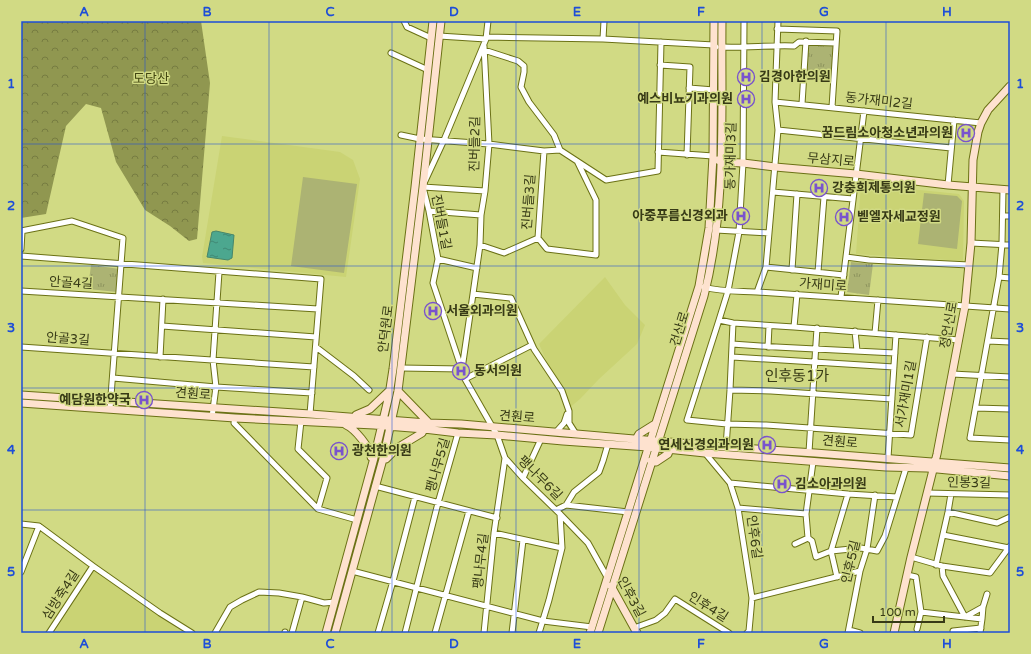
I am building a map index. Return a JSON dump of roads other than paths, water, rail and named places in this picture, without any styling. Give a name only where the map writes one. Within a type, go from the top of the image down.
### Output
[{"type":"street","points":[[404,21],[407,28],[431,38]]},
{"type":"street","name":"안덕원로","points":[[326,633],[374,458],[390,390],[433,21]]},
{"type":"street","name":"안덕원로","points":[[335,633],[383,459],[398,391],[423,187],[441,21]]},
{"type":"street","name":"진버들1길","points":[[488,21],[485,40],[423,187],[438,259],[433,283],[465,379],[497,435]]},
{"type":"street","points":[[603,39],[604,21]]},
{"type":"street","name":"건산로","points":[[591,630],[655,424],[702,287],[709,228],[713,156],[714,21]]},
{"type":"street","name":"건산로","points":[[598,633],[657,444],[702,287],[716,230],[718,220],[721,162],[722,21]]},
{"type":"street","name":"동가재미3길","points":[[728,291],[740,232],[743,163],[744,21]]},
{"type":"street","points":[[757,292],[766,267],[778,130],[775,102],[778,21]]},
{"type":"street","points":[[777,29],[837,31],[832,107]]},
{"type":"street","points":[[439,36],[485,40],[603,39],[714,45],[722,49],[794,46],[799,42],[806,41],[836,43]]},
{"type":"street","name":"진버들2길","points":[[462,369],[474,294],[480,245],[481,215],[485,191],[488,144],[484,50],[485,40]]},
{"type":"street","points":[[802,104],[806,41]]},
{"type":"street","points":[[484,50],[518,61],[524,66],[520,87],[529,102],[554,135],[560,150],[606,180],[658,170],[661,42]]},
{"type":"street","points":[[391,53],[428,70]]},
{"type":"street","points":[[660,65],[690,67],[687,155]]},
{"type":"street","name":"정언신로","points":[[894,633],[934,465],[965,306],[971,243],[973,160],[978,132],[988,110],[1010,86]]},
{"type":"street","points":[[689,88],[714,90]]},
{"type":"street","name":"동가재미2길","points":[[775,102],[981,123]]},
{"type":"street","points":[[841,297],[864,111]]},
{"type":"street","points":[[948,185],[954,120]]},
{"type":"street","points":[[778,130],[951,148]]},
{"type":"street","points":[[401,135],[420,139],[488,144],[544,151],[560,150]]},
{"type":"street","name":"진버들3길","points":[[544,151],[538,238],[547,249],[596,255],[596,200],[578,162]]},
{"type":"street","points":[[658,152],[713,156],[721,162]]},
{"type":"street","name":"무삼지로","points":[[721,162],[856,174],[948,185],[1007,190]]},
{"type":"street","points":[[423,187],[485,191]]},
{"type":"street","points":[[1007,190],[1003,216],[999,277],[970,438],[1010,440]]},
{"type":"street","points":[[773,192],[853,199]]},
{"type":"street","points":[[792,270],[797,194]]},
{"type":"street","points":[[818,272],[824,196]]},
{"type":"street","points":[[429,211],[481,215]]},
{"type":"street","points":[[1003,216],[1010,216]]},
{"type":"street","points":[[21,249],[22,231],[72,221],[123,238],[110,410]]},
{"type":"street","points":[[716,230],[769,233]]},
{"type":"street","points":[[480,245],[504,253],[538,238]]},
{"type":"street","points":[[971,243],[1010,245]]},
{"type":"street","name":"안골4길","points":[[21,256],[121,264]]},
{"type":"street","points":[[846,257],[869,260],[969,265]]},
{"type":"street","points":[[438,259],[477,268]]},
{"type":"street","points":[[121,264],[321,279],[310,414]]},
{"type":"street","points":[[766,267],[844,275]]},
{"type":"street","points":[[212,417],[216,387],[213,360],[219,272]]},
{"type":"street","points":[[999,277],[1010,278]]},
{"type":"street","name":"가재미로","points":[[702,287],[714,290],[798,294],[1010,309]]},
{"type":"street","name":"안골4길","points":[[21,291],[119,296]]},
{"type":"street","points":[[728,291],[720,320],[733,323],[816,328],[959,340]]},
{"type":"street","points":[[474,294],[511,298],[532,345],[562,391],[569,411],[566,422],[556,432]]},
{"type":"street","points":[[794,327],[798,294]]},
{"type":"street","points":[[119,296],[318,309]]},
{"type":"street","points":[[160,357],[163,300]]},
{"type":"street","points":[[875,333],[878,300]]},
{"type":"street","name":"서가재미1길","points":[[720,320],[687,420],[727,424],[766,425],[911,435],[927,337]]},
{"type":"street","points":[[726,447],[733,323]]},
{"type":"street","points":[[162,326],[316,337]]},
{"type":"street","points":[[768,347],[772,326]]},
{"type":"street","points":[[809,452],[816,328]]},
{"type":"street","points":[[854,332],[857,351]]},
{"type":"street","name":"서가재미1길","points":[[888,458],[896,335]]},
{"type":"street","points":[[988,341],[1010,342]]},
{"type":"street","name":"서가재미1길","points":[[732,344],[895,353]]},
{"type":"street","points":[[465,379],[532,345]]},
{"type":"street","name":"안골3길","points":[[21,347],[314,367]]},
{"type":"street","points":[[316,347],[354,376],[369,390]]},
{"type":"street","name":"서가재미1길","points":[[732,356],[894,367]]},
{"type":"street","points":[[401,368],[462,369]]},
{"type":"street","points":[[952,374],[1010,377]]},
{"type":"street","points":[[112,378],[312,393]]},
{"type":"street","points":[[356,418],[356,415],[370,409],[390,390]]},
{"type":"street","name":"서가재미1길","points":[[730,390],[771,391],[892,399]]},
{"type":"street","points":[[398,391],[430,424]]},
{"type":"street","name":"견훤로","points":[[21,395],[310,414],[356,418],[458,433],[497,435],[542,440],[608,444],[657,444],[726,447],[888,458],[1008,476]]},
{"type":"street","name":"견훤로","points":[[21,403],[212,417],[344,424],[382,423]]},
{"type":"street","points":[[976,408],[1010,409]]},
{"type":"street","points":[[235,418],[234,423],[318,509],[357,520]]},
{"type":"street","points":[[301,421],[298,449],[327,478],[318,509]]},
{"type":"street","points":[[566,422],[576,434]]},
{"type":"street","points":[[344,424],[351,427],[371,452],[371,458],[374,458]]},
{"type":"street","name":"견훤로","points":[[391,424],[461,424],[636,439],[649,444]]},
{"type":"street","points":[[636,439],[639,434],[655,424]]},
{"type":"street","points":[[383,459],[386,459],[398,448],[422,433],[424,429]]},
{"type":"street","name":"팽나무5길","points":[[417,587],[438,503],[458,433]]},
{"type":"street","name":"팽나무6길","points":[[497,435],[505,458],[588,543],[607,577]]},
{"type":"street","name":"견훤로","points":[[523,478],[542,440]]},
{"type":"street","points":[[558,512],[566,504],[574,492],[599,472],[608,444]]},
{"type":"street","name":"견훤로","points":[[657,444],[670,449],[705,454],[813,462],[906,468],[934,465],[1010,468]]},
{"type":"street","points":[[651,461],[656,462],[668,454],[670,449]]},
{"type":"street","name":"인후6길","points":[[705,454],[730,483],[738,508],[752,598],[749,631],[747,633]]},
{"type":"street","name":"팽나무6길","points":[[496,518],[505,458]]},
{"type":"street","points":[[813,462],[806,514],[808,538],[812,541],[816,557],[831,552],[861,548],[877,551],[885,536],[906,468]]},
{"type":"street","name":"인봉3길","points":[[1008,476],[1010,483]]},
{"type":"street","points":[[730,483],[810,491],[897,497]]},
{"type":"street","name":"팽나무5길","points":[[375,486],[496,518]]},
{"type":"street","name":"인봉3길","points":[[927,493],[1010,495]]},
{"type":"street","points":[[837,577],[831,552],[848,494]]},
{"type":"street","points":[[936,565],[951,494]]},
{"type":"street","name":"인후5길","points":[[848,631],[860,571],[867,549],[875,495]]},
{"type":"street","name":"팽나무5길","points":[[393,581],[415,497]]},
{"type":"street","points":[[566,504],[628,512]]},
{"type":"street","points":[[738,508],[806,514]]},
{"type":"street","name":"팽나무4길","points":[[436,632],[469,511]]},
{"type":"street","name":"팽나무6길","points":[[558,512],[562,548]]},
{"type":"street","points":[[948,512],[997,523],[1010,517]]},
{"type":"street","name":"팽나무4길","points":[[484,633],[496,518]]},
{"type":"street","points":[[21,524],[39,526],[21,572]]},
{"type":"street","name":"심방죽4길","points":[[39,526],[93,566],[49,633]]},
{"type":"street","points":[[494,533],[562,548],[539,633]]},
{"type":"street","points":[[911,557],[936,565],[990,573],[1009,547],[943,536]]},
{"type":"street","points":[[795,544],[808,538]]},
{"type":"street","points":[[512,633],[523,540]]},
{"type":"street","points":[[93,566],[160,613],[192,633]]},
{"type":"street","points":[[942,566],[943,576],[965,617]]},
{"type":"street","name":"팽나무4길","points":[[352,570],[543,621],[591,630]]},
{"type":"street","points":[[752,598],[860,571]]},
{"type":"street","points":[[907,574],[916,577],[921,612],[917,630]]},
{"type":"street","name":"인후3길","points":[[607,577],[635,630],[656,620],[665,613],[676,599]]},
{"type":"street","points":[[378,633],[393,581]]},
{"type":"street","points":[[405,633],[417,587]]},
{"type":"street","points":[[214,633],[230,607],[259,592],[278,593],[302,597],[324,603],[335,602]]},
{"type":"street","points":[[953,631],[980,630],[983,607],[987,594]]},
{"type":"street","points":[[292,633],[302,597]]},
{"type":"street","name":"인후4길","points":[[676,599],[729,633]]},
{"type":"street","points":[[965,617],[983,607]]},
{"type":"street","points":[[921,612],[982,619]]},
{"type":"street","points":[[848,631],[860,633]]},
{"type":"water","points":[[216,231],[234,235],[232,258],[228,260],[207,257],[212,232]]},
{"type":"place","name":"김경아한의원","points":[[746,77]]},
{"type":"place","name":"예스비뇨기과의원","points":[[746,99]]},
{"type":"place","name":"꿈드림소아청소년과의원","points":[[966,133]]},
{"type":"place","name":"강충희제통의원","points":[[819,188]]},
{"type":"place","name":"아중푸름신경외과","points":[[741,216]]},
{"type":"place","name":"벧엘자세교정원","points":[[844,217]]},
{"type":"place","name":"서울외과의원","points":[[433,311]]},
{"type":"place","name":"동서의원","points":[[461,371]]},
{"type":"place","name":"예담원한약국","points":[[144,400]]},
{"type":"place","name":"연세신경외과의원","points":[[767,445]]},
{"type":"place","name":"광천한의원","points":[[339,451]]},
{"type":"place","name":"김소아과의원","points":[[782,484]]},
{"type":"district","name":"인후동1가","points":[[797,376]]},
{"type":"park label","name":"도당산","points":[[151,79]]}]
